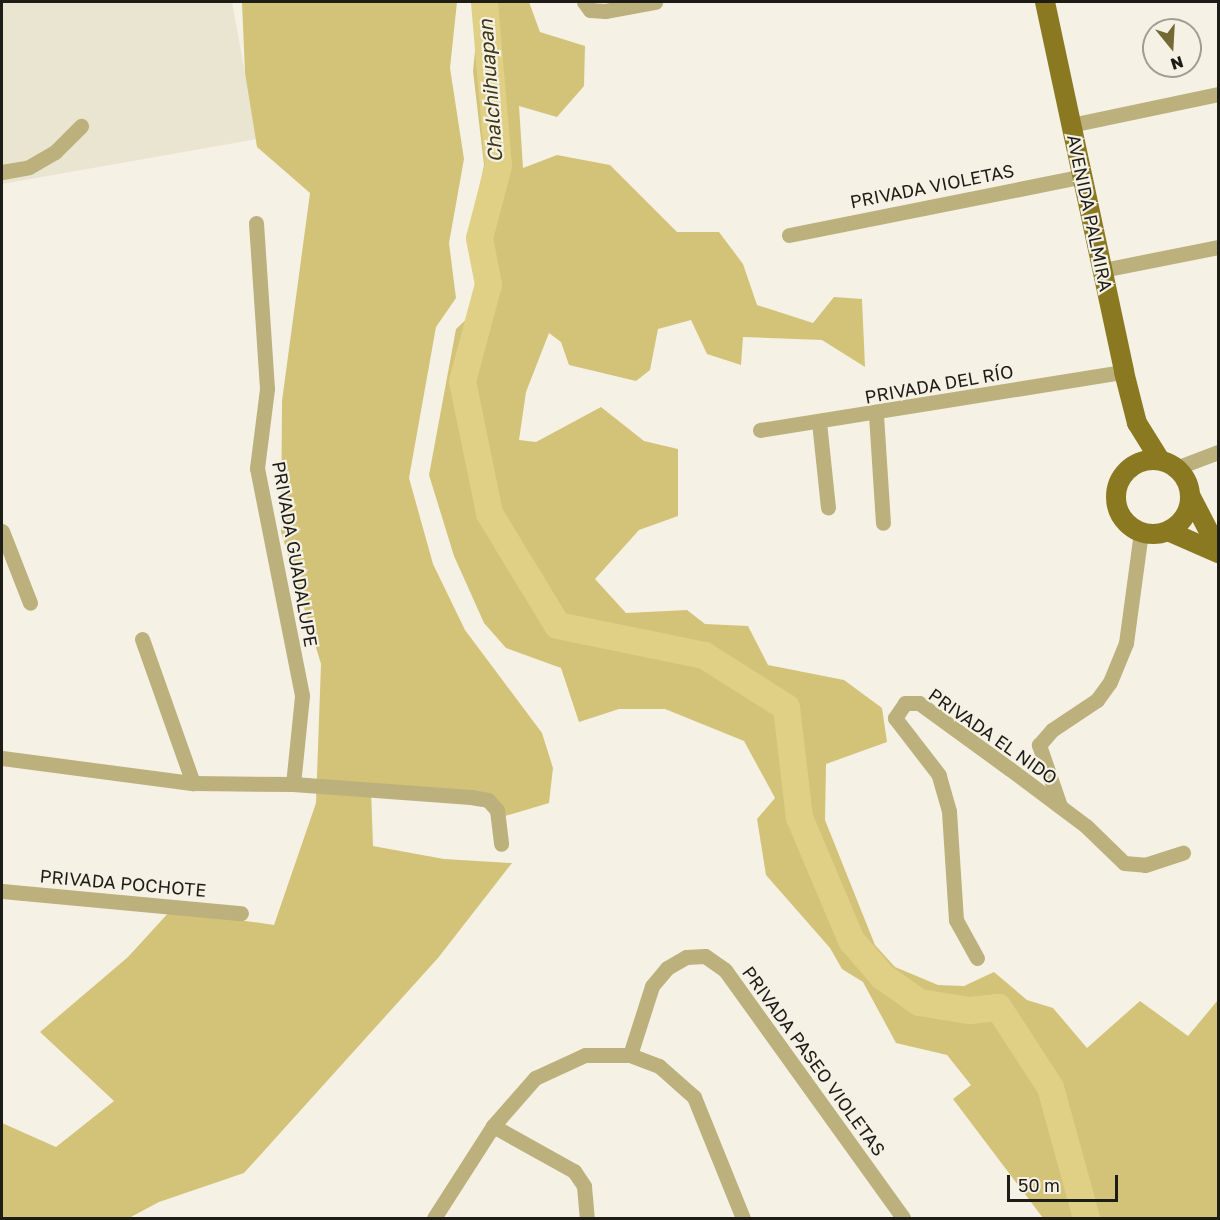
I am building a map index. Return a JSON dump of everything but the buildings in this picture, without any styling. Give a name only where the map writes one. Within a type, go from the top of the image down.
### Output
[{"type":"main road","name":"AVENIDA PALMIRA","points":[[1045,2],[1124,372],[1137,423],[1137,446],[1129,468]]},
{"type":"main road","name":"AVENIDA PALMIRA","points":[[1137,423],[1168,464]]},
{"type":"main road","points":[[1218,549],[1190,495],[1168,464],[1143,461],[1129,468],[1118,482],[1115,500],[1120,516],[1140,532],[1168,531],[1218,553]]},
{"type":"main road","points":[[1168,531],[1185,516],[1190,495]]},
{"type":"street","points":[[584,2],[590,10],[605,11],[655,2]]},
{"type":"street","points":[[1071,124],[1218,94]]},
{"type":"street","points":[[2,172],[38,162],[81,126]]},
{"type":"street","name":"PRIVADA VIOLETAS","points":[[789,235],[1083,176]]},
{"type":"street","name":"PRIVADA GUADALUPE","points":[[256,223],[267,389],[257,468],[302,696],[293,784]]},
{"type":"street","points":[[1103,270],[1218,247]]},
{"type":"street","name":"PRIVADA DEL RÍO","points":[[760,430],[876,415],[1124,372]]},
{"type":"street","points":[[876,415],[883,523]]},
{"type":"street","points":[[819,422],[828,508]]},
{"type":"street","points":[[1168,464],[1218,452]]},
{"type":"street","points":[[2,531],[30,603]]},
{"type":"street","name":"PRIVADA EL NIDO","points":[[1060,806],[1039,745],[1052,730],[1098,700],[1110,682],[1126,643],[1140,532]]},
{"type":"street","points":[[142,639],[193,783]]},
{"type":"street","name":"PRIVADA EL NIDO","points":[[977,958],[956,920],[949,811],[939,775],[901,731],[895,718],[899,708],[919,703],[1060,806]]},
{"type":"street","points":[[2,758],[193,783],[293,784],[440,792],[488,800],[496,810],[501,844]]},
{"type":"street","points":[[1060,806],[1124,863],[1145,865],[1183,853]]},
{"type":"street","name":"PRIVADA POCHOTE","points":[[2,891],[240,913]]},
{"type":"street","name":"PRIVADA PASEO VIOLETAS","points":[[630,1054],[652,986],[667,968],[686,957],[705,956],[725,970],[903,1218]]},
{"type":"street","points":[[434,1218],[493,1126],[535,1078],[585,1055],[630,1054],[659,1066],[694,1097],[743,1218]]},
{"type":"street","points":[[493,1126],[574,1172],[584,1186],[587,1218]]},
{"type":"shaded area","points":[[2,2],[232,2],[257,139],[2,184]]},
{"type":"shaded area","points":[[242,2],[457,2],[450,68],[464,159],[449,243],[456,298],[436,327],[409,478],[433,564],[465,630],[542,733],[553,768],[549,803],[495,819],[480,793],[371,789],[373,846],[444,859],[512,863],[438,958],[244,1173],[159,1202],[129,1218],[2,1218],[2,1123],[56,1147],[114,1101],[40,1032],[128,957],[171,910],[274,925],[316,803],[321,664],[281,532],[282,401],[310,193],[257,147],[245,73]]},
{"type":"shaded area","points":[[480,2],[529,2],[540,32],[585,46],[584,86],[557,117],[519,106],[523,168],[557,155],[610,165],[677,232],[719,232],[743,264],[757,305],[813,323],[834,297],[862,299],[865,367],[822,340],[743,337],[741,365],[707,354],[691,320],[658,329],[650,370],[636,381],[569,365],[561,342],[549,333],[526,392],[519,440],[536,442],[601,407],[644,441],[678,449],[678,516],[639,530],[595,579],[626,613],[687,610],[705,624],[748,626],[768,665],[844,680],[882,708],[887,742],[826,764],[825,820],[875,945],[895,967],[938,985],[964,986],[994,972],[1027,1000],[1053,1008],[1087,1048],[1140,1001],[1188,1036],[1218,1000],[1218,1218],[1043,1218],[953,1099],[971,1085],[947,1055],[896,1043],[863,982],[842,969],[830,948],[766,875],[757,819],[775,798],[744,741],[665,709],[619,709],[579,722],[561,668],[506,648],[484,623],[454,556],[429,475],[456,329],[472,314],[480,297],[469,238],[484,165],[473,71]]},
{"type":"waterway","name":"Chalchihuapan","points":[[484,2],[498,165],[479,238],[488,284],[462,381],[489,513],[557,625],[704,655],[786,707],[799,817],[851,940],[882,976],[919,1002],[969,1010],[998,1007],[1050,1087],[1086,1218]]}]
